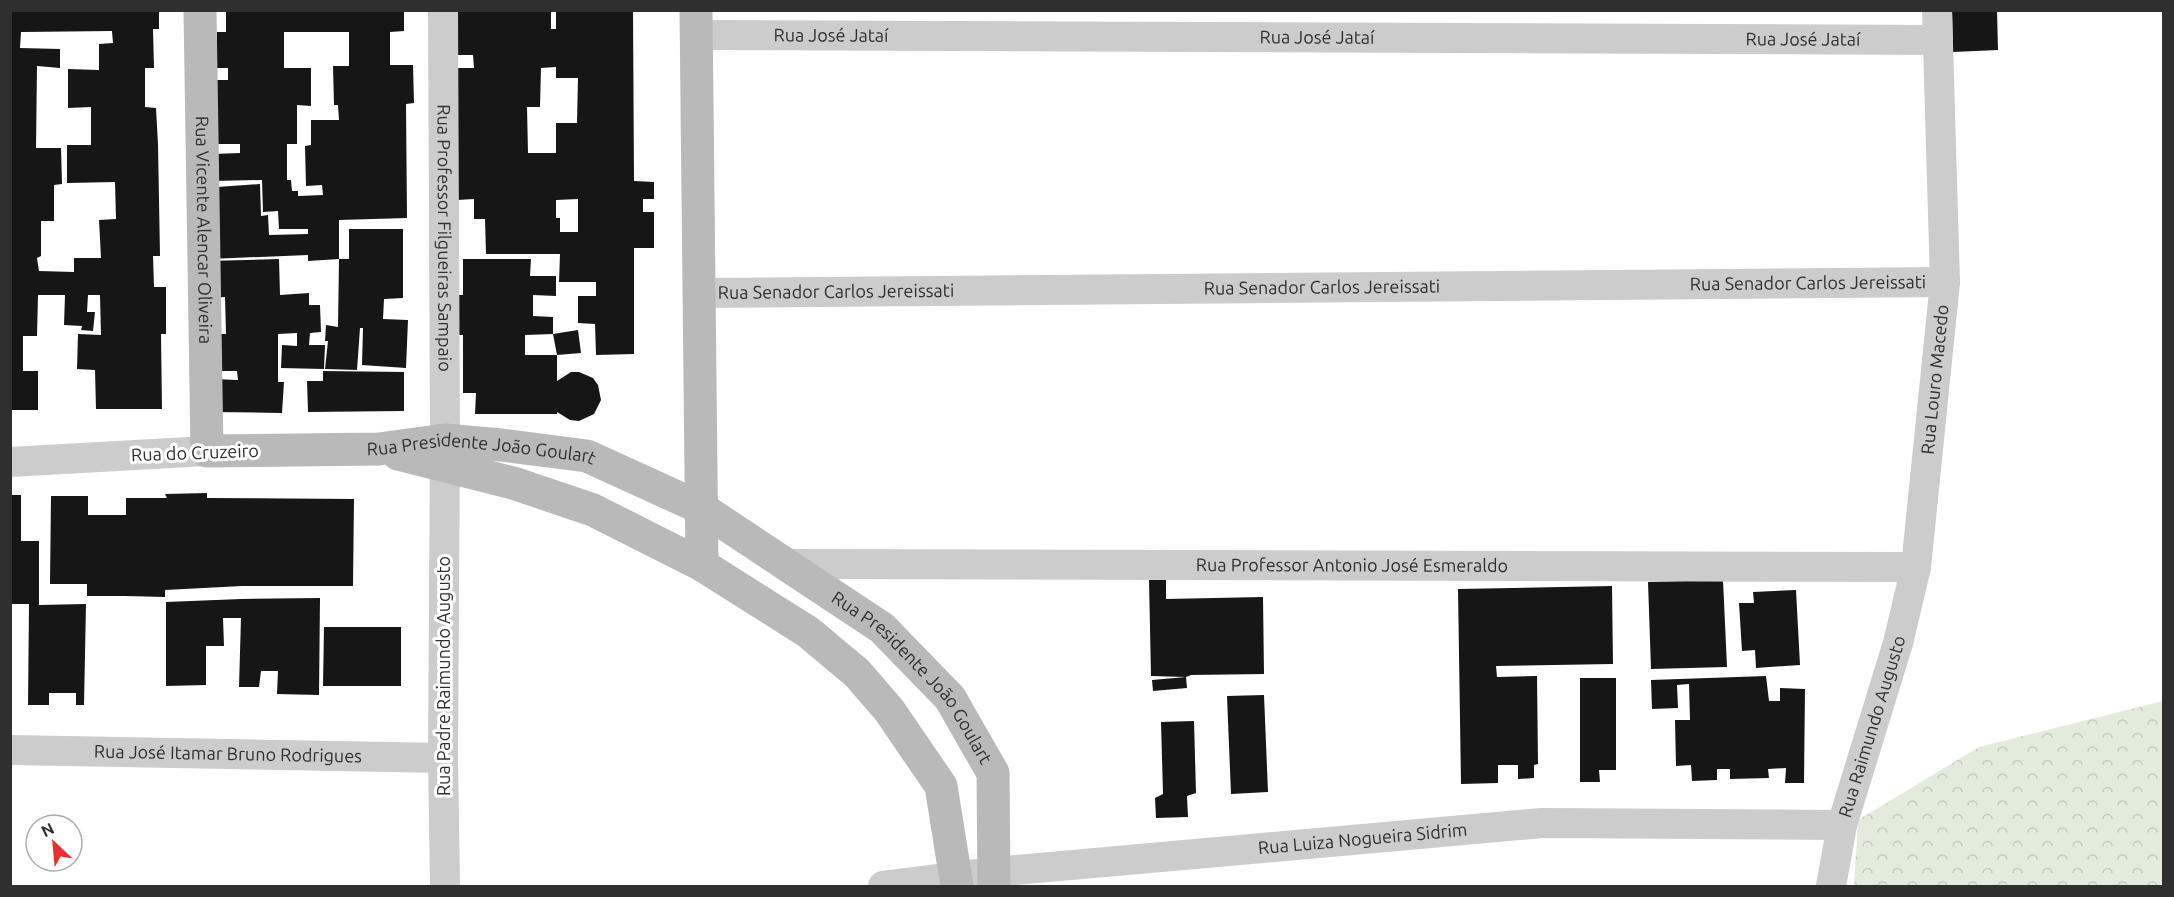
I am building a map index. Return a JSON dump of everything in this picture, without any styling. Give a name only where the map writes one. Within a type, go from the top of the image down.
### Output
[{"type":"street","name":"Rua Vicente Alencar Oliveira","points":[[200,10],[207,451]]},
{"type":"street","name":"Rua Professor Filgueiras Sampaio","points":[[443,10],[445,453]]},
{"type":"street","name":"Rua Louro Macedo","points":[[1916,567],[1945,282],[1937,10]]},
{"type":"street","name":"Rua José Jataí","points":[[696,23],[1937,40]]},
{"type":"street","points":[[696,23],[702,566]]},
{"type":"street","name":"Rua Senador Carlos Jereissati","points":[[700,293],[1945,282]]},
{"type":"street","name":"Rua do Cruzeiro","points":[[10,462],[207,451],[379,449]]},
{"type":"street","name":"Rua Presidente João Goulart","points":[[379,449],[587,456],[701,508],[882,628],[950,698],[993,773],[994,879]]},
{"type":"street","name":"Rua Presidente João Goulart","points":[[445,453],[513,483],[593,510],[702,566],[808,632],[857,673],[889,710],[941,786],[956,882]]},
{"type":"street","name":"Rua Padre Raimundo Augusto","points":[[445,453],[443,758],[445,886]]},
{"type":"street","name":"Rua Professor Antonio José Esmeraldo","points":[[786,564],[1916,567]]},
{"type":"street","name":"Rua Raimundo Augusto","points":[[1831,886],[1842,825],[1898,643],[1916,567]]},
{"type":"street","name":"Rua José Itamar Bruno Rodrigues","points":[[10,750],[443,758]]},
{"type":"street","name":"Rua Luiza Nogueira Sidrim","points":[[883,886],[994,879],[1542,823],[1842,825]]},
{"type":"green space","points":[[2163,701],[2163,886],[1854,886],[1858,820],[1979,747]]},
{"type":"building","points":[[10,10],[159,10],[159,29],[153,29],[154,68],[145,68],[145,107],[156,108],[160,256],[153,256],[154,287],[166,287],[166,334],[161,334],[162,409],[96,409],[95,370],[77,369],[78,334],[101,335],[100,295],[88,295],[87,312],[95,312],[93,331],[81,330],[82,326],[64,325],[65,295],[38,295],[37,336],[23,336],[23,371],[38,371],[38,410],[10,410]],"holes":[[[112,31],[113,43],[99,44],[99,70],[68,69],[68,108],[91,107],[91,145],[67,145],[67,183],[115,182],[116,219],[99,220],[101,258],[74,258],[74,272],[39,271],[37,258],[41,256],[41,221],[54,221],[54,185],[62,184],[61,148],[36,148],[37,66],[60,68],[60,49],[20,48],[21,32]]]},
{"type":"building","points":[[226,10],[404,10],[404,31],[390,32],[390,65],[413,65],[414,103],[406,104],[407,218],[339,220],[339,259],[308,261],[308,255],[209,259],[217,187],[260,184],[261,216],[268,215],[269,235],[308,234],[308,229],[279,229],[278,211],[263,212],[262,180],[213,181],[213,154],[240,153],[240,144],[216,144],[217,80],[228,80],[228,68],[217,68],[217,32],[226,32]],"holes":[[[284,32],[349,32],[349,66],[333,66],[334,105],[338,105],[339,120],[311,120],[311,145],[305,146],[306,186],[322,185],[323,195],[298,196],[298,191],[292,191],[291,180],[287,180],[287,144],[297,144],[297,105],[311,106],[311,68],[284,68]]]},
{"type":"building","points":[[455,10],[551,10],[551,29],[556,29],[556,10],[633,10],[634,181],[654,182],[654,199],[643,199],[643,212],[654,212],[654,248],[634,248],[634,354],[596,355],[595,324],[578,323],[578,296],[596,296],[596,282],[559,282],[560,254],[486,254],[485,219],[474,219],[474,199],[457,200],[457,68],[474,68],[473,55],[456,55]],"holes":[[[556,67],[556,78],[578,78],[577,123],[556,123],[556,153],[528,153],[527,107],[540,107],[541,68]],[[578,199],[578,232],[560,232],[560,218],[556,218],[556,200]]]},
{"type":"building","points":[[1952,10],[1997,10],[1998,50],[1953,52]]},
{"type":"building","points":[[349,229],[403,229],[403,298],[384,299],[383,319],[408,320],[406,368],[362,365],[363,328],[360,328],[357,370],[325,369],[328,341],[325,341],[326,325],[338,327],[339,259],[349,259]]},
{"type":"building","points":[[279,259],[280,295],[309,293],[309,305],[320,305],[321,332],[310,333],[309,345],[325,345],[324,369],[281,368],[282,345],[297,346],[297,333],[278,334],[278,382],[284,382],[282,413],[213,412],[214,379],[238,380],[237,371],[216,371],[216,334],[226,334],[225,297],[210,298],[208,261]]},
{"type":"building","points":[[463,259],[531,259],[530,276],[556,276],[556,296],[533,295],[533,316],[553,317],[553,334],[525,335],[525,355],[557,355],[557,381],[571,372],[579,372],[593,378],[598,385],[601,400],[594,414],[579,421],[570,420],[557,412],[557,414],[475,414],[476,393],[463,393],[463,335],[455,335],[455,295],[463,295]]},
{"type":"building","points":[[578,330],[581,353],[557,355],[553,334]]},
{"type":"building","points":[[323,371],[404,372],[404,411],[308,412],[307,381],[323,381]]},
{"type":"building","points":[[207,493],[207,498],[354,499],[353,586],[242,586],[165,590],[165,597],[87,596],[87,584],[50,584],[51,496],[88,496],[88,515],[126,515],[126,498],[167,498],[165,494]]},
{"type":"building","points":[[10,495],[21,495],[21,541],[39,541],[39,605],[86,604],[84,705],[76,705],[76,693],[49,693],[49,705],[28,705],[29,604],[10,604]]},
{"type":"building","points":[[1149,580],[1166,580],[1166,599],[1263,597],[1264,674],[1151,676]]},
{"type":"building","points":[[1723,580],[1727,667],[1651,669],[1648,582]]},
{"type":"building","points":[[1612,586],[1613,664],[1496,666],[1497,677],[1537,676],[1538,764],[1534,765],[1534,778],[1518,779],[1518,765],[1498,765],[1498,783],[1461,784],[1458,589]]},
{"type":"building","points":[[1796,590],[1800,665],[1756,668],[1755,650],[1742,651],[1739,603],[1754,603],[1753,592]]},
{"type":"building","points":[[320,598],[319,695],[277,694],[278,671],[261,671],[259,687],[239,687],[241,618],[223,618],[224,646],[206,646],[206,685],[166,686],[166,602]]},
{"type":"building","points":[[324,627],[401,627],[401,686],[323,686]]},
{"type":"building","points":[[1766,676],[1769,701],[1780,701],[1780,688],[1805,689],[1804,783],[1785,783],[1786,768],[1768,769],[1769,778],[1730,779],[1730,769],[1717,769],[1717,780],[1692,781],[1691,765],[1676,766],[1675,720],[1690,720],[1689,684],[1677,685],[1678,708],[1652,709],[1651,680]]},
{"type":"building","points":[[1186,677],[1187,688],[1153,691],[1152,680]]},
{"type":"building","points":[[1580,678],[1616,678],[1616,770],[1599,770],[1600,782],[1580,782]]},
{"type":"building","points":[[1264,695],[1268,792],[1231,794],[1227,696]]},
{"type":"building","points":[[1194,721],[1196,793],[1187,796],[1188,817],[1156,818],[1155,798],[1163,794],[1161,722]]}]
